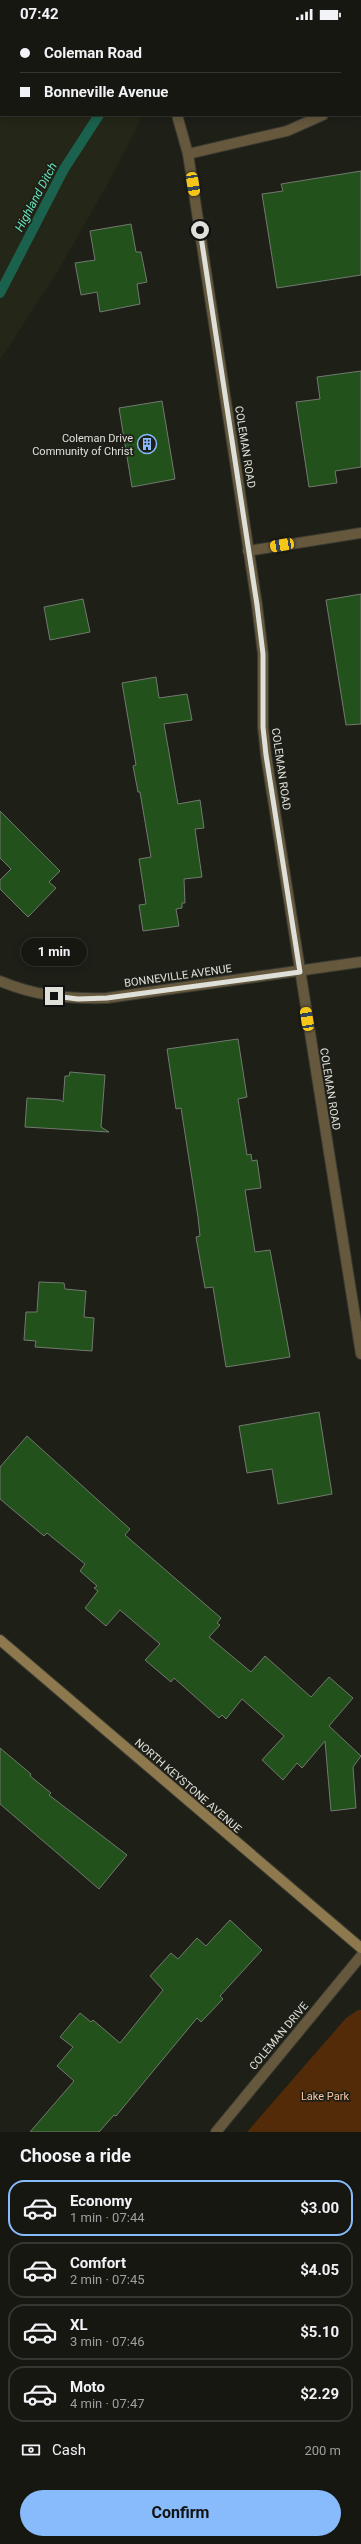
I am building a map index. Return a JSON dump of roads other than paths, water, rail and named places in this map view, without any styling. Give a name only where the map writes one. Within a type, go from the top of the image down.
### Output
[{"type":"street","name":"COLEMAN ROAD","points":[[177,116],[188,154],[248,551],[263,654],[263,727],[266,755],[361,1354]]},
{"type":"street","points":[[188,154],[287,131],[322,116]]},
{"type":"street","points":[[248,551],[361,533]]},
{"type":"street","name":"BONNEVILLE AVENUE","points":[[0,981],[43,995],[78,999],[107,998],[300,972],[361,962]]},
{"type":"street","name":"NORTH KEYSTONE AVENUE","points":[[0,1640],[361,1948]]},
{"type":"street","name":"COLEMAN DRIVE","points":[[216,2132],[361,1956]]},
{"type":"waterway","name":"Highland Ditch","points":[[0,293],[64,169],[98,116]]},
{"type":"place","name":"Coleman Drive Community of Christ","points":[[147,444]]},
{"type":"park label","name":"Lake Park","points":[[325,2096]]}]
